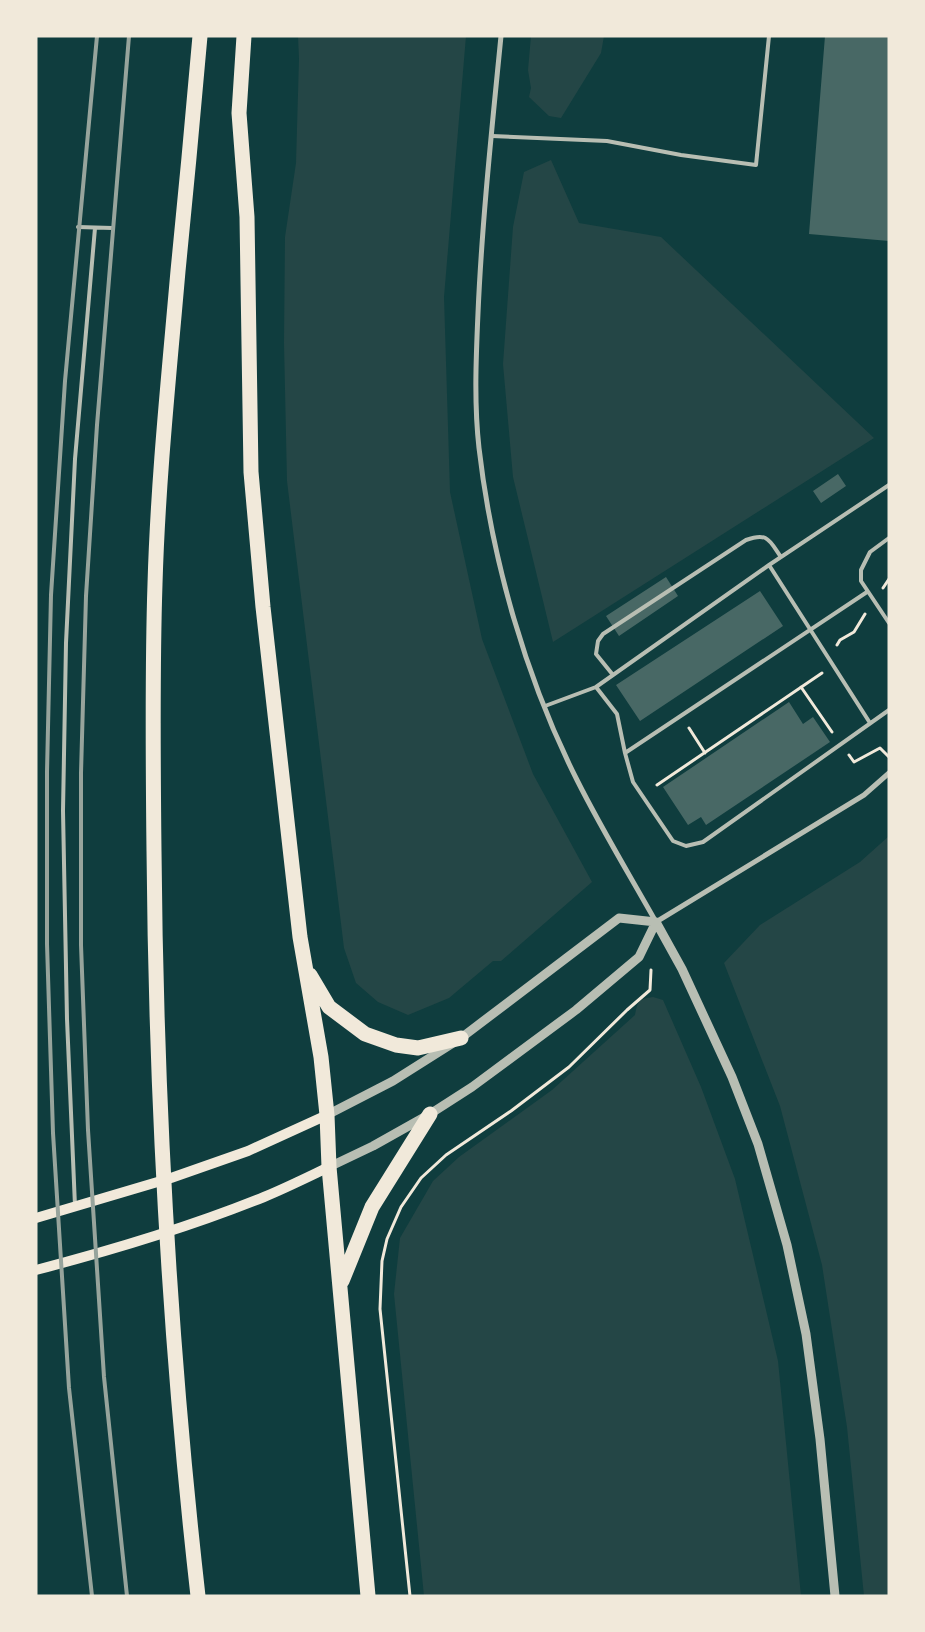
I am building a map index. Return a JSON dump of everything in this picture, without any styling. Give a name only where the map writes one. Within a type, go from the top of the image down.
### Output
[{"type":"highway","points":[[198,1596],[172,1318],[161,1117],[155,935],[153,760],[155,584],[164,419],[200,36]]},
{"type":"highway","points":[[244,36],[240,113],[247,217],[251,472],[263,607],[304,965],[321,1057],[327,1114],[330,1167],[368,1596]]},
{"type":"highway","points":[[304,965],[329,1007],[365,1034],[396,1045],[418,1048],[461,1038]]},
{"type":"highway","points":[[340,1284],[372,1207],[430,1114]]},
{"type":"main road","points":[[36,1218],[171,1178],[239,1154],[327,1114]]},
{"type":"main road","points":[[36,1270],[105,1252],[189,1224],[264,1197],[330,1167]]},
{"type":"street","points":[[500,36],[480,277],[476,363],[479,447],[493,532],[514,620],[545,706],[576,778],[682,969],[732,1077],[758,1144],[787,1245],[806,1334],[820,1439],[835,1596]]},
{"type":"street","points":[[330,1167],[373,1146],[430,1114],[479,1082],[576,1010],[630,966],[639,957],[656,922],[851,804],[889,773]]},
{"type":"street","points":[[327,1114],[393,1081],[461,1038],[619,918],[656,922]]},
{"type":"lane","points":[[492,136],[607,141],[682,155],[756,165],[769,36]]},
{"type":"lane","points":[[78,227],[112,228]]},
{"type":"lane","points":[[75,1207],[67,1019],[63,791],[66,643],[75,460],[95,228]]},
{"type":"lane","points":[[545,706],[596,687],[769,565],[889,485]]},
{"type":"lane","points":[[612,675],[596,654],[598,641],[603,634],[746,540],[759,535],[768,539],[781,557]]},
{"type":"lane","points":[[887,540],[870,552],[861,570],[861,581],[889,624]]},
{"type":"lane","points":[[769,565],[870,723]]},
{"type":"lane","points":[[625,753],[867,592]]},
{"type":"lane","points":[[596,687],[617,714],[633,782],[673,841],[686,846],[703,842],[889,710]]},
{"type":"path","points":[[657,785],[821,674],[840,640],[854,632],[889,579]]},
{"type":"path","points":[[680,716],[705,753]]},
{"type":"path","points":[[410,1596],[380,1309],[382,1261],[386,1239],[401,1207],[421,1178],[446,1155],[511,1111],[569,1067],[650,990],[652,961]]},
{"type":"shaded area","points":[[298,36],[466,36],[444,297],[450,492],[482,639],[533,774],[592,882],[501,961],[493,961],[449,998],[408,1015],[378,1002],[356,983],[344,948],[287,481],[284,343],[285,237],[296,163]]},
{"type":"shaded area","points":[[531,36],[604,36],[601,53],[561,118],[549,116],[529,97],[531,88],[528,70]]},
{"type":"shaded area","points":[[551,160],[579,223],[661,237],[874,438],[553,642],[513,477],[503,364],[513,227],[524,172]]},
{"type":"shaded area","points":[[889,836],[889,1596],[864,1596],[847,1427],[822,1265],[780,1106],[724,963],[760,925],[860,862]]},
{"type":"shaded area","points":[[653,997],[663,1000],[701,1087],[735,1179],[778,1361],[801,1596],[424,1596],[394,1294],[400,1238],[433,1181],[459,1157],[552,1090],[635,1015],[637,1007],[642,1000]]},
{"type":"building","points":[[825,36],[889,36],[889,241],[809,234]]},
{"type":"building","points":[[838,474],[846,486],[821,503],[813,491]]},
{"type":"building","points":[[666,577],[678,596],[619,636],[606,616]]},
{"type":"building","points":[[760,591],[783,626],[640,721],[616,685]]},
{"type":"building","points":[[789,702],[803,724],[813,717],[830,742],[706,825],[701,817],[688,825],[663,787]]},
{"type":"railway","points":[[92,1596],[69,1388],[53,1133],[47,944],[47,772],[51,595],[65,381],[97,36]]},
{"type":"railway","points":[[127,1596],[104,1377],[88,1130],[81,945],[81,773],[86,596],[97,425],[129,36]]}]
